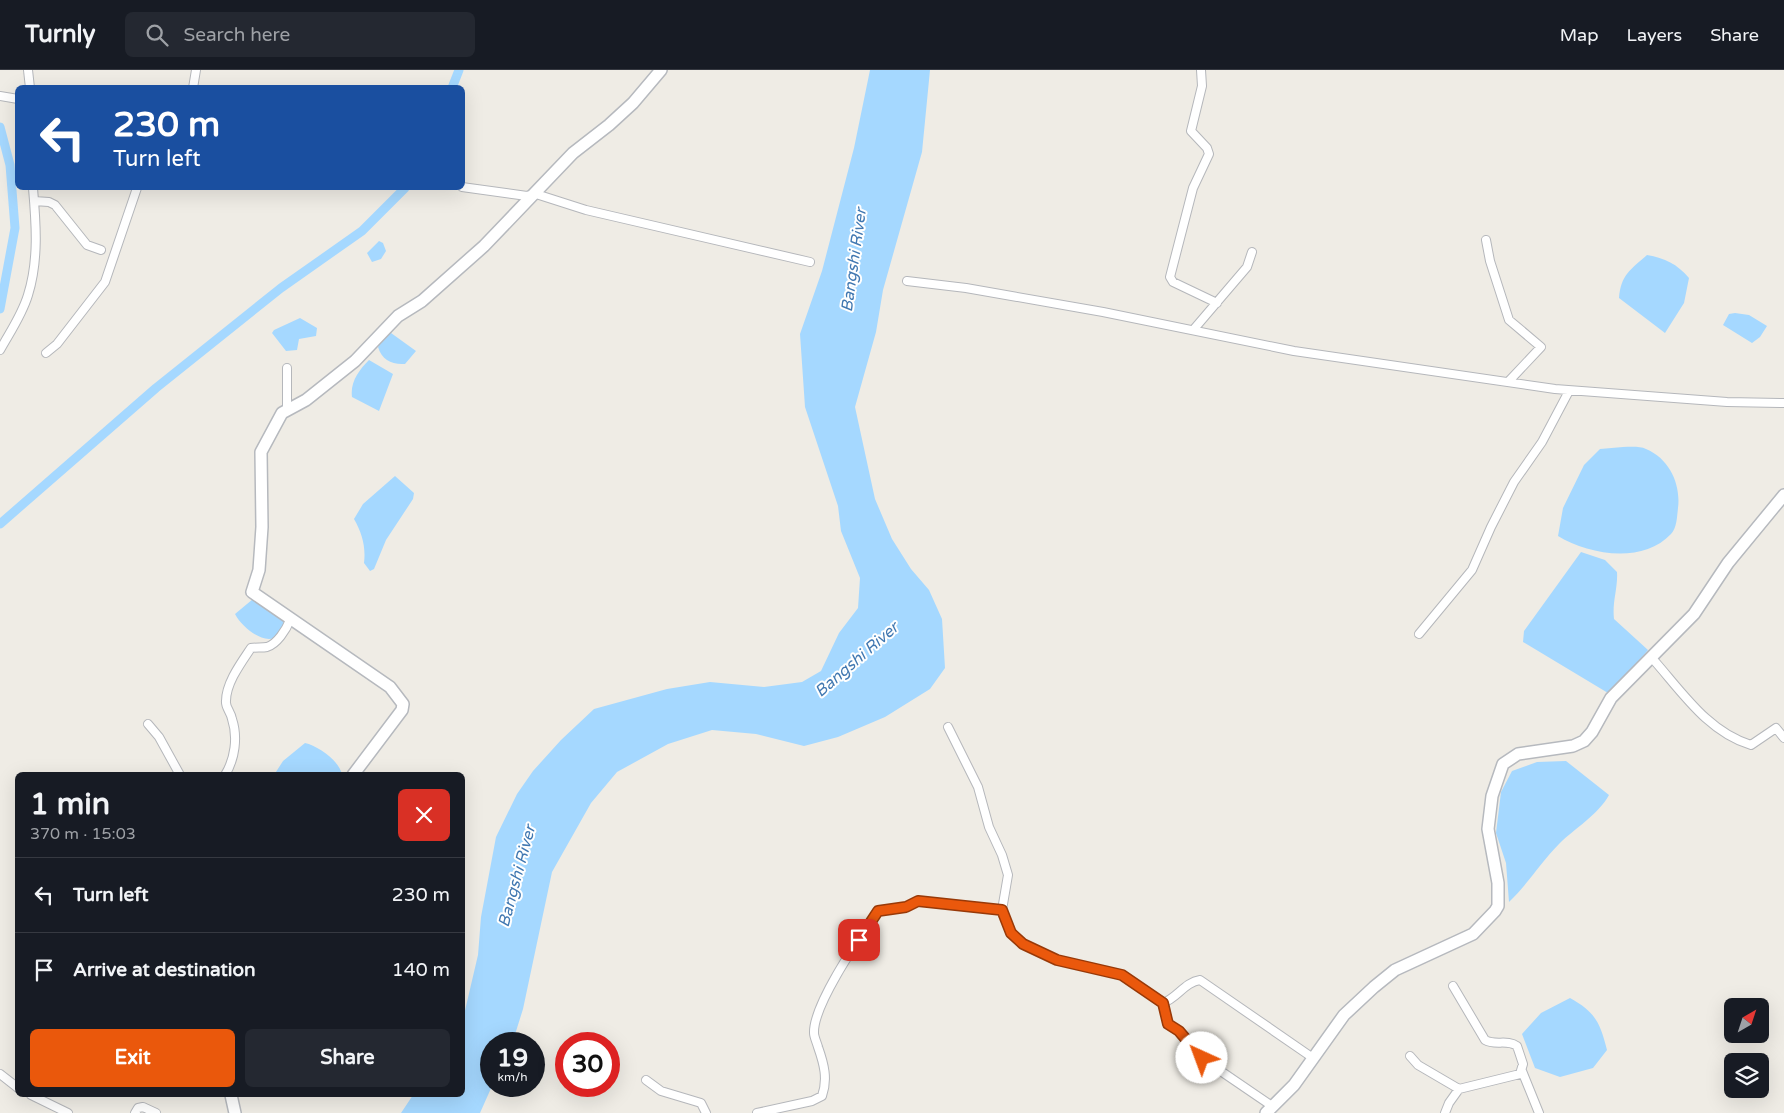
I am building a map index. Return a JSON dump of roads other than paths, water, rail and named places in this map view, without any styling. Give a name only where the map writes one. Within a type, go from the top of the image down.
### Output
[{"type":"street","points":[[28,70],[30,85]]},
{"type":"street","points":[[194,85],[196,70]]},
{"type":"street","points":[[355,772],[402,710],[403,704],[390,687],[290,620],[252,592],[259,570],[262,527],[260,452],[282,413],[306,400],[355,361],[398,316],[422,301],[484,246],[536,194],[573,153],[609,126],[661,70]]},
{"type":"street","points":[[1200,70],[1202,86],[1191,131],[1208,148],[1209,154],[1193,188],[1170,277],[1173,282],[1217,303]]},
{"type":"street","points":[[0,96],[15,98]]},
{"type":"street","points":[[465,187],[527,196],[536,194],[586,210],[810,262]]},
{"type":"street","points":[[0,350],[21,313],[28,295],[36,252],[32,190]]},
{"type":"street","points":[[46,353],[57,344],[104,282],[136,190]]},
{"type":"street","points":[[34,202],[43,201],[55,205],[87,245],[101,250]]},
{"type":"street","points":[[1486,240],[1490,261],[1509,320],[1541,347],[1509,381]]},
{"type":"street","points":[[1194,329],[1247,267],[1252,252]]},
{"type":"street","points":[[907,281],[966,288],[1194,329],[1294,351],[1569,391],[1727,402],[1784,403]]},
{"type":"street","points":[[287,368],[288,411]]},
{"type":"street","points":[[1420,634],[1472,570],[1514,482],[1542,442],[1569,391]]},
{"type":"street","points":[[948,727],[978,787],[989,827],[1002,855],[1008,875],[1002,910],[1011,933],[1023,944],[1057,960],[1122,975],[1163,1003],[1168,1024],[1179,1031],[1202,1058],[1269,1110],[1294,1085],[1344,1015],[1374,987],[1395,970],[1473,934],[1495,911],[1498,906],[1498,883],[1488,829],[1492,796],[1503,764],[1518,754],[1573,746],[1584,741],[1592,732],[1611,698],[1694,614],[1728,563],[1784,495]]},
{"type":"street","points":[[226,772],[234,753],[233,721],[226,704],[226,694],[250,648],[265,648],[273,644],[290,620]]},
{"type":"street","points":[[1651,657],[1708,721],[1729,735],[1751,745],[1776,728],[1784,738]]},
{"type":"street","points":[[148,724],[159,736],[178,772]]},
{"type":"street","points":[[757,1113],[812,1101],[822,1096],[826,1085],[826,1074],[814,1033],[818,1014],[840,970],[878,911],[906,907],[918,901],[1002,910]]},
{"type":"street","points":[[1163,1003],[1172,1000],[1194,981],[1200,980],[1314,1058]]},
{"type":"street","points":[[1453,986],[1485,1040],[1490,1042],[1511,1042],[1517,1046],[1523,1064],[1522,1071],[1540,1113]]},
{"type":"street","points":[[1410,1056],[1418,1065],[1458,1089]]},
{"type":"street","points":[[1445,1113],[1449,1102],[1458,1089],[1520,1074],[1522,1071]]},
{"type":"street","points":[[0,1074],[15,1086]]},
{"type":"street","points":[[646,1080],[661,1091],[700,1103],[706,1113]]},
{"type":"street","points":[[35,1097],[68,1113]]},
{"type":"street","points":[[231,1097],[235,1113]]},
{"type":"street","points":[[135,1113],[138,1108],[143,1107],[156,1113]]},
{"type":"water","name":"Bangshi River","points":[[870,70],[930,70],[922,152],[883,290],[876,332],[855,407],[875,499],[892,539],[911,569],[929,590],[942,619],[945,668],[930,689],[885,717],[838,737],[804,746],[756,734],[712,730],[668,744],[617,772],[591,803],[552,872],[523,1009],[516,1032],[480,1032],[480,1097],[487,1097],[480,1113],[401,1113],[412,1097],[465,1097],[465,1010],[478,955],[481,917],[496,837],[517,794],[533,771],[561,740],[594,709],[667,689],[710,682],[764,687],[802,682],[821,671],[839,633],[858,608],[860,578],[841,531],[838,506],[805,407],[800,334],[822,271],[854,148]]},
{"type":"water","points":[[379,241],[383,243],[386,251],[381,259],[372,262],[367,253]]},
{"type":"water","points":[[1647,255],[1670,262],[1689,278],[1684,303],[1665,333],[1619,298],[1624,278]]},
{"type":"water","points":[[1729,314],[1749,315],[1767,326],[1760,337],[1752,343],[1723,325]]},
{"type":"water","points":[[300,318],[317,328],[316,336],[299,339],[297,350],[286,351],[272,333],[274,330]]},
{"type":"water","points":[[391,333],[416,351],[405,364],[396,364],[388,361],[380,352],[378,347],[385,335]]},
{"type":"water","points":[[369,360],[393,374],[379,411],[352,397],[352,386],[356,377]]},
{"type":"water","points":[[1641,447],[1654,453],[1662,459],[1672,474],[1678,490],[1678,499],[1676,522],[1671,534],[1646,550],[1631,553],[1600,552],[1571,543],[1558,536],[1563,508],[1584,465],[1600,449]]},
{"type":"water","points":[[395,476],[414,493],[413,499],[386,540],[374,569],[370,571],[364,563],[363,540],[354,519],[363,504]]},
{"type":"water","points":[[1581,552],[1605,560],[1617,572],[1614,619],[1648,650],[1628,674],[1608,693],[1523,642],[1524,631]]},
{"type":"water","points":[[253,599],[284,620],[281,631],[276,637],[269,639],[254,634],[246,628],[235,614]]},
{"type":"water","points":[[305,743],[316,747],[328,755],[341,772],[276,772],[283,761]]},
{"type":"water","points":[[1566,761],[1609,795],[1593,815],[1552,851],[1509,902],[1506,863],[1496,833],[1501,792],[1512,771],[1537,762]]},
{"type":"water","points":[[1570,998],[1591,1013],[1599,1025],[1607,1050],[1593,1068],[1560,1077],[1535,1068],[1522,1034],[1541,1013]]},
{"type":"waterway","points":[[453,85],[459,70]]},
{"type":"waterway","points":[[0,127],[10,165],[15,228],[0,309]]},
{"type":"waterway","points":[[0,524],[156,388],[281,288],[362,231],[403,190]]}]
